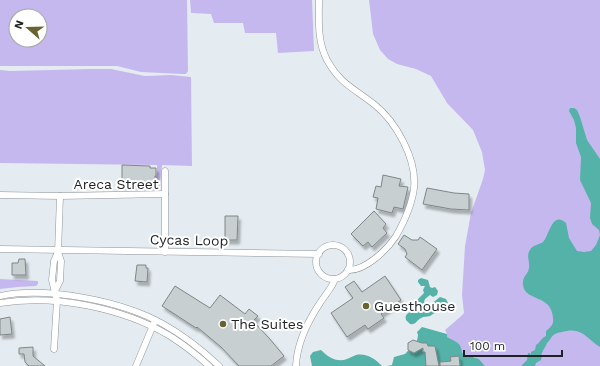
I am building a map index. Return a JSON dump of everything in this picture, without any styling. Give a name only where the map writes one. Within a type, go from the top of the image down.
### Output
[{"type":"street","points":[[319,0],[319,36],[327,60],[341,80],[382,112],[395,128],[408,153],[414,181],[414,192],[409,209],[398,232],[389,245],[376,257],[358,269],[348,270],[344,275],[335,279],[325,277],[318,269],[317,264],[319,254]]},
{"type":"street","points":[[165,171],[165,194]]},
{"type":"street","name":"Areca Street","points":[[0,195],[60,196],[165,194],[165,252]]},
{"type":"street","name":"Areca Street","points":[[58,251],[60,196]]},
{"type":"street","name":"Cycas Loop","points":[[0,249],[319,254],[329,246],[338,246],[346,252],[350,261],[348,270]]},
{"type":"street","points":[[54,349],[57,301],[55,293],[60,280],[61,261],[58,251]]},
{"type":"street","points":[[296,366],[299,348],[312,315],[332,286],[335,279]]},
{"type":"street","points":[[0,296],[22,293],[55,293],[109,303],[131,310],[172,329],[193,343],[219,366]]},
{"type":"street","points":[[0,303],[30,300],[57,301],[105,310],[152,327],[181,343],[209,366]]},
{"type":"street","points":[[136,366],[155,320]]},
{"type":"shaded area","points":[[0,0],[187,0],[188,71],[186,74],[141,72],[117,66],[0,66]]},
{"type":"shaded area","points":[[190,0],[312,0],[314,51],[278,53],[276,33],[245,33],[243,23],[214,23],[211,14],[191,13]]},
{"type":"shaded area","points":[[369,0],[600,0],[600,366],[485,366],[479,359],[463,354],[461,352],[461,348],[447,337],[445,330],[464,313],[462,295],[465,246],[471,213],[485,170],[482,152],[473,130],[447,103],[431,76],[416,69],[397,64],[388,59],[380,50],[373,34]]},
{"type":"shaded area","points":[[111,69],[145,76],[171,75],[191,77],[192,166],[162,165],[160,185],[154,191],[151,185],[153,185],[157,175],[157,165],[0,163],[0,70]]},
{"type":"shaded area","points":[[570,108],[577,110],[587,140],[600,159],[600,235],[599,230],[592,224],[590,218],[591,203],[580,180],[581,157],[576,143],[576,128],[569,111]]},
{"type":"shaded area","points":[[557,220],[561,220],[566,223],[569,238],[577,251],[591,251],[596,245],[600,235],[600,347],[585,335],[577,331],[560,332],[556,333],[547,343],[541,354],[541,360],[536,363],[535,366],[521,366],[527,360],[528,353],[531,355],[531,352],[535,350],[536,345],[546,336],[546,331],[553,322],[552,310],[548,305],[544,301],[528,294],[523,285],[523,280],[529,268],[528,254],[531,248],[543,242],[552,225]]},
{"type":"shaded area","points":[[421,278],[428,280],[430,287],[435,287],[438,291],[437,295],[433,297],[430,295],[425,299],[425,304],[430,305],[440,297],[446,299],[448,303],[430,316],[422,317],[415,323],[410,324],[406,320],[406,316],[414,309],[417,300],[424,293],[423,290],[425,286],[421,286],[418,282]]},
{"type":"shaded area","points":[[0,279],[38,281],[38,284],[36,286],[0,289]]},
{"type":"shaded area","points":[[422,327],[447,334],[447,337],[459,344],[463,354],[479,359],[485,366],[387,366],[392,365],[394,357],[405,354],[417,341],[417,332]]},
{"type":"shaded area","points":[[321,350],[336,360],[347,359],[356,355],[364,355],[374,359],[382,366],[312,366],[310,356],[313,352]]},
{"type":"building","points":[[122,165],[150,166],[150,168],[156,168],[156,176],[155,180],[153,180],[153,184],[122,185]]},
{"type":"building","points":[[383,175],[401,179],[399,186],[408,187],[403,209],[394,207],[392,213],[376,209],[378,198],[373,197],[376,186],[381,187]]},
{"type":"building","points":[[427,188],[469,194],[469,210],[451,209],[423,204]]},
{"type":"building","points":[[374,211],[386,224],[383,228],[387,233],[372,247],[368,242],[363,246],[351,234]]},
{"type":"building","points":[[225,216],[238,216],[237,240],[225,240]]},
{"type":"building","points":[[404,235],[412,240],[418,240],[420,237],[437,249],[422,270],[405,257],[407,254],[405,249],[398,244]]},
{"type":"building","points":[[19,259],[25,259],[26,275],[12,275],[12,263],[18,263]]},
{"type":"building","points":[[137,265],[146,265],[146,268],[148,268],[147,282],[135,281]]},
{"type":"building","name":"Guesthouse","points":[[385,276],[401,300],[381,314],[384,318],[368,329],[365,325],[347,337],[331,313],[353,298],[345,287],[354,281],[362,292]]},
{"type":"building","name":"The Suites","points":[[175,286],[210,308],[220,295],[245,314],[249,309],[258,316],[253,321],[284,356],[271,366],[239,366],[221,347],[197,327],[196,328],[162,306]]},
{"type":"building","points":[[10,317],[12,334],[0,335],[0,319]]},
{"type":"building","points":[[413,340],[427,343],[428,346],[435,346],[439,366],[426,366],[425,352],[423,352],[423,348],[414,353],[408,350],[408,343]]},
{"type":"building","points":[[33,347],[33,356],[45,366],[29,366],[25,362],[24,354],[19,354],[19,348]]},
{"type":"building","points":[[459,356],[460,366],[440,366],[440,362],[451,361],[450,357]]},
{"type":"place","name":"Guesthouse","points":[[366,306]]},
{"type":"place","name":"The Suites","points":[[223,324]]}]
